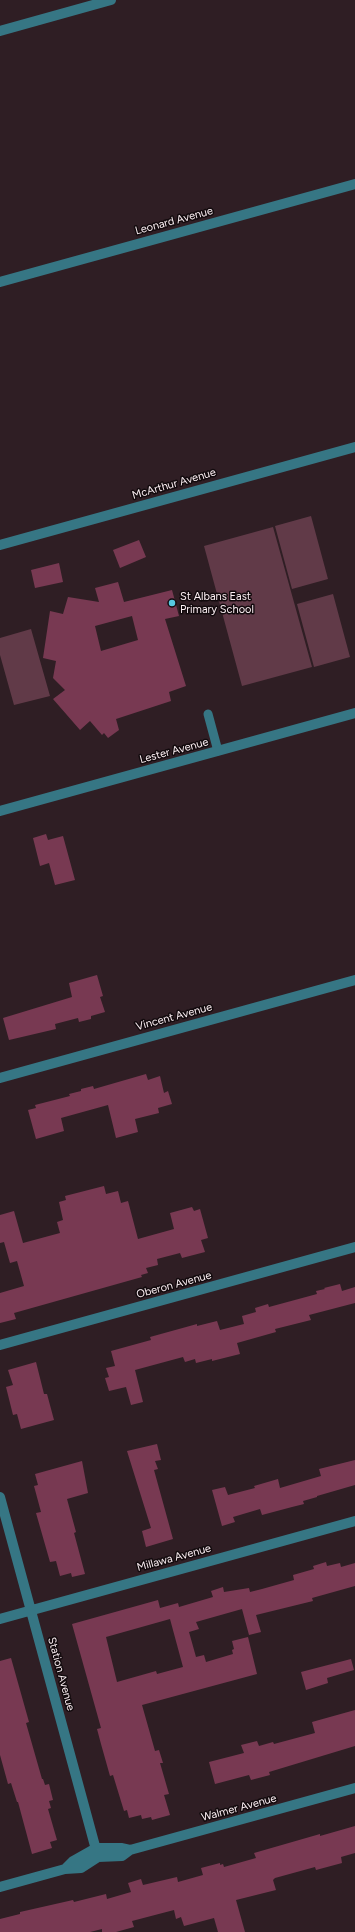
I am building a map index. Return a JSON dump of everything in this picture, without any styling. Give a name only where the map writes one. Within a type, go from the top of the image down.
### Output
[{"type":"street","points":[[0,31],[111,0]]},
{"type":"street","name":"Leonard Avenue","points":[[0,282],[355,184]]},
{"type":"street","name":"McArthur Avenue","points":[[0,545],[355,447]]},
{"type":"street","name":"Lester Avenue","points":[[0,811],[355,713]]},
{"type":"street","name":"Vincent Avenue","points":[[0,1078],[355,980]]},
{"type":"street","name":"Oberon Avenue","points":[[0,1345],[355,1247]]},
{"type":"street","name":"Station Avenue","points":[[0,1497],[97,1853]]},
{"type":"street","name":"Millawa Avenue","points":[[0,1619],[355,1521]]},
{"type":"street","name":"Walmer Avenue","points":[[0,1887],[65,1869],[81,1868],[97,1853],[114,1858],[122,1856],[130,1850],[355,1788]]},
{"type":"lane","points":[[208,714],[218,751]]},
{"type":"shaded area","points":[[311,516],[328,579],[292,589],[275,526]]},
{"type":"shaded area","points":[[273,527],[312,667],[242,686],[204,546]]},
{"type":"shaded area","points":[[333,594],[350,657],[314,667],[297,604]]},
{"type":"shaded area","points":[[31,629],[50,696],[14,705],[0,655],[0,638]]},
{"type":"building","points":[[139,540],[146,557],[120,568],[113,550]]},
{"type":"building","points":[[59,563],[63,582],[35,588],[31,570]]},
{"type":"building","points":[[118,582],[124,602],[172,590],[179,616],[165,619],[186,686],[169,692],[171,701],[116,719],[119,730],[108,738],[104,733],[102,735],[90,721],[80,730],[53,699],[65,690],[53,678],[56,661],[43,658],[50,611],[63,614],[68,597],[99,602],[95,588]],"holes":[[[132,616],[138,640],[101,651],[95,626]]]},
{"type":"building","points":[[46,834],[48,840],[63,836],[75,880],[55,885],[49,863],[40,866],[33,838]]},
{"type":"building","points":[[97,975],[103,996],[100,997],[105,1012],[91,1016],[91,1019],[79,1022],[78,1018],[55,1024],[56,1029],[9,1040],[3,1018],[72,997],[69,983]]},
{"type":"building","points":[[146,1074],[148,1080],[160,1076],[164,1093],[168,1091],[172,1104],[158,1108],[159,1113],[135,1119],[138,1132],[116,1138],[108,1105],[61,1118],[64,1131],[36,1139],[28,1110],[36,1108],[35,1105],[70,1096],[69,1094],[81,1091],[81,1089],[93,1086],[94,1089]]},
{"type":"building","points":[[104,1186],[106,1194],[118,1191],[121,1203],[128,1201],[138,1239],[174,1229],[170,1213],[192,1207],[194,1211],[200,1209],[208,1238],[201,1240],[205,1252],[182,1258],[180,1253],[157,1259],[158,1265],[146,1268],[148,1273],[141,1275],[142,1277],[14,1313],[16,1319],[0,1323],[0,1293],[24,1286],[17,1261],[10,1263],[4,1242],[0,1243],[0,1215],[14,1211],[23,1243],[60,1233],[57,1222],[63,1220],[59,1202],[66,1200],[65,1196]]},
{"type":"building","points":[[340,1284],[342,1291],[355,1287],[355,1303],[309,1315],[311,1320],[275,1329],[276,1332],[237,1343],[240,1354],[212,1361],[212,1359],[196,1363],[195,1359],[185,1362],[183,1357],[135,1370],[143,1402],[131,1405],[126,1387],[109,1391],[105,1378],[109,1377],[106,1368],[115,1366],[111,1351],[151,1340],[150,1337],[197,1324],[197,1326],[217,1321],[220,1330],[244,1324],[242,1316],[256,1312],[255,1308],[268,1304],[269,1307],[317,1294],[316,1291]]},
{"type":"building","points":[[36,1362],[44,1394],[47,1394],[54,1420],[21,1429],[17,1414],[13,1415],[6,1387],[13,1385],[8,1370]]},
{"type":"building","points":[[157,1444],[161,1460],[155,1461],[158,1469],[154,1470],[173,1539],[146,1547],[142,1531],[151,1528],[127,1451]]},
{"type":"building","points":[[355,1460],[355,1485],[303,1501],[304,1504],[262,1515],[260,1509],[233,1517],[235,1522],[222,1526],[212,1490],[225,1487],[228,1495],[255,1488],[254,1486],[278,1479],[280,1488],[321,1476],[319,1469]]},
{"type":"building","points":[[82,1461],[88,1493],[67,1499],[85,1574],[72,1577],[71,1573],[60,1576],[56,1561],[50,1562],[36,1513],[41,1512],[34,1486],[38,1485],[35,1474]]},
{"type":"building","points":[[326,1562],[327,1566],[340,1563],[341,1567],[355,1563],[355,1586],[312,1598],[313,1601],[256,1615],[261,1632],[249,1635],[242,1609],[196,1622],[199,1629],[189,1632],[196,1657],[204,1655],[206,1662],[233,1654],[232,1650],[234,1649],[232,1641],[248,1637],[257,1674],[142,1705],[155,1751],[159,1750],[163,1763],[160,1763],[169,1794],[164,1795],[170,1815],[152,1820],[151,1817],[142,1819],[141,1815],[129,1818],[127,1810],[124,1811],[113,1775],[110,1776],[97,1729],[101,1728],[72,1624],[158,1600],[160,1608],[178,1603],[179,1607],[213,1597],[211,1591],[223,1587],[224,1592],[249,1588],[250,1592],[294,1580],[293,1575],[314,1569],[313,1566]],"holes":[[[170,1619],[183,1667],[157,1674],[156,1671],[117,1682],[106,1637]]]},
{"type":"building","points":[[11,1658],[29,1722],[26,1723],[42,1779],[45,1785],[49,1784],[53,1800],[49,1801],[51,1808],[48,1809],[57,1840],[50,1842],[52,1848],[32,1854],[18,1802],[11,1783],[8,1784],[0,1755],[0,1661]]},
{"type":"building","points":[[351,1659],[354,1670],[327,1678],[328,1683],[306,1690],[301,1672]]},
{"type":"building","points":[[355,1710],[355,1746],[269,1772],[270,1775],[251,1780],[249,1775],[215,1784],[209,1762],[244,1753],[241,1745],[257,1741],[259,1746],[273,1742],[274,1744],[315,1733],[312,1722]]},
{"type":"building","points":[[355,1826],[355,1853],[341,1857],[342,1863],[316,1870],[315,1867],[275,1878],[273,1880],[276,1890],[236,1900],[245,1932],[218,1932],[214,1918],[184,1926],[181,1917],[176,1919],[174,1910],[132,1921],[134,1927],[116,1932],[102,1932],[102,1929],[90,1932],[0,1932],[0,1919],[20,1914],[20,1912],[73,1900],[74,1902],[106,1894],[107,1899],[131,1892],[128,1883],[141,1879],[143,1885],[177,1877],[178,1882],[203,1875],[201,1868],[220,1863],[220,1865],[223,1864],[224,1867],[256,1858],[254,1853],[320,1834],[320,1836]]},
{"type":"place","name":"St Albans East Primary School","points":[[172,603]]}]
